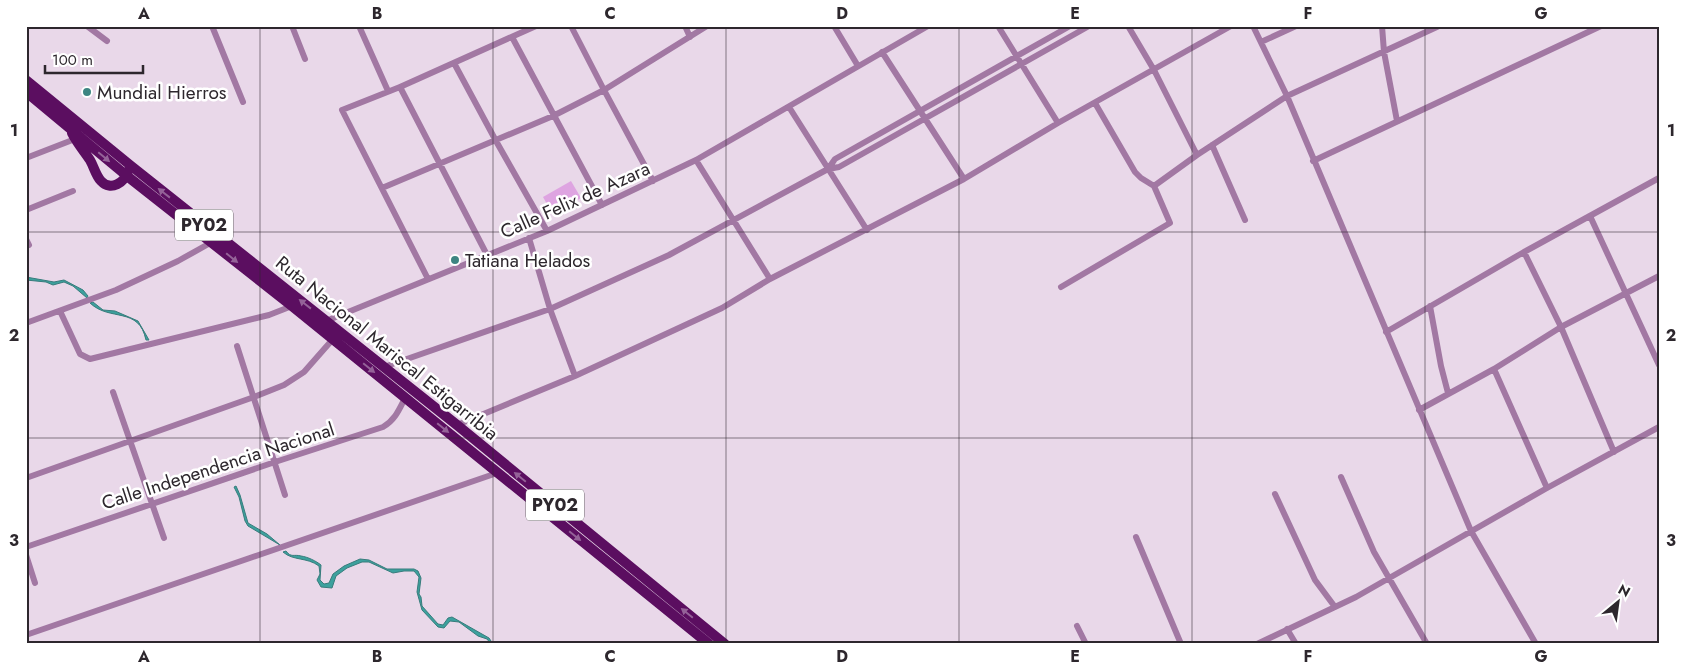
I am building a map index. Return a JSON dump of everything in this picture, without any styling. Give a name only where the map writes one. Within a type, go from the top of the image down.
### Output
[{"type":"highway","name":"Ruta Nacional Mariscal Estigarribia","points":[[26,80],[130,166],[457,425],[725,644]]},
{"type":"highway","name":"Ruta Nacional Mariscal Estigarribia","points":[[26,92],[127,176],[292,306],[709,644]]},
{"type":"highway","points":[[68,126],[75,140],[90,160],[101,182],[108,186],[115,186],[127,176],[130,166]]},
{"type":"street","points":[[87,26],[106,41]]},
{"type":"street","points":[[212,26],[243,102]]},
{"type":"street","points":[[292,26],[305,59]]},
{"type":"street","points":[[359,26],[388,92]]},
{"type":"street","points":[[428,279],[342,110],[400,87],[536,26]]},
{"type":"street","points":[[571,26],[653,181]]},
{"type":"street","points":[[685,26],[690,37]]},
{"type":"street","points":[[382,188],[553,116],[604,90],[707,26]]},
{"type":"street","points":[[834,26],[858,66]]},
{"type":"street","name":"Calle Felix de Azara","points":[[326,321],[547,231],[696,160],[928,26]]},
{"type":"street","points":[[998,26],[1058,124]]},
{"type":"street","points":[[828,169],[835,159],[1070,26]]},
{"type":"street","points":[[384,368],[550,309],[669,255],[828,169],[838,167],[1089,26]]},
{"type":"street","points":[[1128,26],[1154,70],[1198,155]]},
{"type":"street","points":[[457,425],[575,376],[722,308],[770,279],[964,179],[1231,26]]},
{"type":"street","points":[[1253,26],[1287,96],[1471,531],[1536,644]]},
{"type":"street","points":[[1261,42],[1296,26]]},
{"type":"street","points":[[1382,26],[1384,52],[1397,121]]},
{"type":"street","points":[[1154,186],[1287,96],[1439,26]]},
{"type":"street","points":[[1314,161],[1599,27]]},
{"type":"street","points":[[512,37],[602,205]]},
{"type":"street","points":[[882,52],[964,179]]},
{"type":"street","points":[[454,63],[547,231]]},
{"type":"street","points":[[400,87],[487,255]]},
{"type":"street","points":[[1061,287],[1170,223],[1154,186],[1135,172],[1095,103]]},
{"type":"street","points":[[789,107],[867,230]]},
{"type":"street","points":[[26,158],[75,140]]},
{"type":"street","points":[[1212,145],[1245,220]]},
{"type":"street","points":[[696,160],[770,279]]},
{"type":"street","points":[[1386,332],[1524,252],[1659,178]]},
{"type":"street","points":[[26,210],[73,192]]},
{"type":"street","points":[[1590,216],[1659,365]]},
{"type":"street","points":[[529,238],[550,309],[575,376]]},
{"type":"street","points":[[26,323],[116,290],[178,261],[212,242]]},
{"type":"street","points":[[1524,252],[1562,327],[1614,452]]},
{"type":"street","points":[[1419,410],[1562,327],[1659,276]]},
{"type":"street","points":[[60,310],[80,354],[90,359],[269,315],[292,306]]},
{"type":"street","points":[[1430,306],[1448,394]]},
{"type":"street","points":[[26,478],[284,385],[304,372],[333,339]]},
{"type":"street","points":[[237,346],[285,495]]},
{"type":"street","points":[[1494,368],[1547,488]]},
{"type":"street","points":[[113,392],[164,538]]},
{"type":"street","name":"Calle Independencia Nacional","points":[[26,547],[383,427],[397,415],[405,398]]},
{"type":"street","points":[[1257,644],[1356,597],[1547,488],[1659,427]]},
{"type":"street","points":[[26,636],[497,473]]},
{"type":"street","points":[[1341,477],[1374,552],[1427,644]]},
{"type":"street","points":[[1275,494],[1315,580],[1335,607]]},
{"type":"street","points":[[1136,537],[1181,644]]},
{"type":"street","points":[[26,555],[35,583]]},
{"type":"street","points":[[1077,626],[1086,644]]},
{"type":"street","points":[[1287,629],[1296,644]]},
{"type":"shaded area","points":[[571,181],[581,198],[553,215],[543,197]]},
{"type":"shaded area","points":[[26,277],[54,282],[64,280],[83,290],[88,296],[87,298],[73,286],[64,282],[53,285],[46,282],[26,280]]},
{"type":"shaded area","points":[[93,302],[103,310],[115,311],[138,321],[149,340],[146,340],[142,329],[130,318],[98,309],[90,303]]},
{"type":"shaded area","points":[[236,486],[248,523],[267,534],[280,545],[248,526],[234,487]]},
{"type":"shaded area","points":[[286,551],[291,555],[306,557],[321,565],[320,580],[324,584],[329,583],[333,574],[344,566],[360,559],[369,560],[387,569],[414,569],[418,571],[421,578],[419,594],[422,606],[438,624],[443,625],[448,618],[452,617],[489,638],[493,644],[459,622],[450,621],[444,628],[438,627],[422,610],[417,592],[419,577],[414,571],[393,573],[369,562],[362,562],[347,568],[336,576],[332,588],[321,587],[317,580],[320,574],[319,566],[310,561],[291,557],[283,552]]},
{"type":"place","name":"Mundial Hierros","points":[[87,92]]},
{"type":"place","name":"Tatiana Helados","points":[[455,260]]}]
